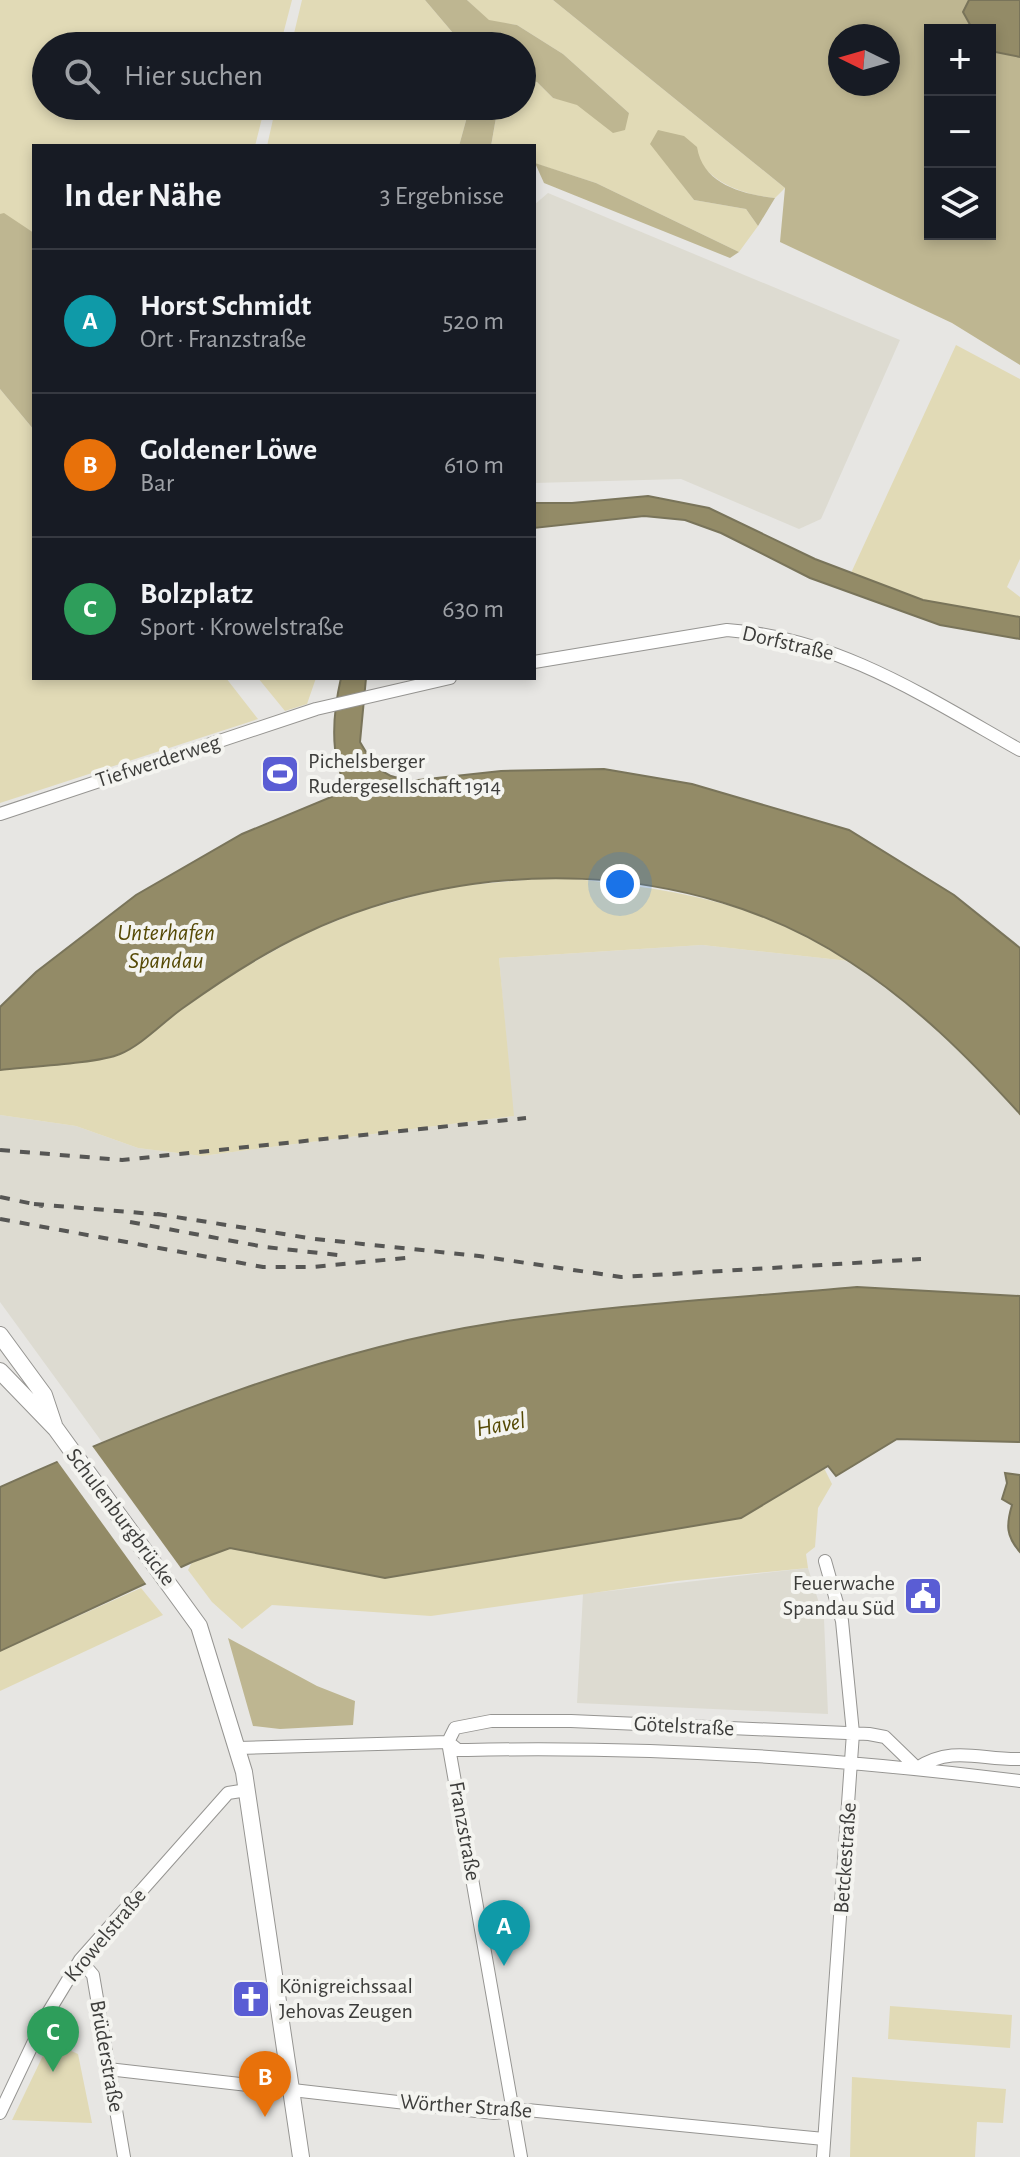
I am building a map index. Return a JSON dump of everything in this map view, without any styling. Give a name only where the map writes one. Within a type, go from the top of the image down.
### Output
[{"type":"street","name":"Dorfstraße","points":[[536,662],[727,630],[757,632],[815,644],[860,662],[1020,750]]},
{"type":"street","name":"Tiefwerderweg","points":[[0,814],[316,709],[441,680]]},
{"type":"street","points":[[0,1335],[44,1395],[56,1429]]},
{"type":"street","points":[[0,1371],[56,1429]]},
{"type":"street","name":"Schulenburgbrücke","points":[[56,1429],[199,1626],[238,1748]]},
{"type":"street","name":"Betckestraße","points":[[823,2157],[853,1733],[842,1621],[825,1561]]},
{"type":"street","name":"Götelstraße","points":[[448,1742],[455,1728],[491,1721],[571,1721],[853,1733],[885,1737],[917,1768]]},
{"type":"street","name":"Götelstraße","points":[[238,1748],[448,1742],[458,1750],[583,1747],[852,1762],[1020,1781]]},
{"type":"street","name":"Franzstraße","points":[[448,1742],[521,2157]]},
{"type":"street","points":[[238,1748],[247,1790],[301,2157]]},
{"type":"street","points":[[917,1768],[942,1754],[953,1753],[990,1760],[1020,1759]]},
{"type":"street","name":"Krowelstraße","points":[[0,2113],[46,2016],[80,1960],[228,1793],[247,1790]]},
{"type":"street","name":"Brüderstraße","points":[[80,1960],[93,1975],[124,2157]]},
{"type":"street","name":"Wörther Straße","points":[[108,2069],[494,2113],[513,2111],[824,2139]]},
{"type":"shaded area","points":[[0,0],[292,0],[284,32],[32,32],[32,120],[262,120],[256,144],[32,144],[32,232],[0,214]]},
{"type":"shaded area","points":[[302,0],[425,0],[452,32],[294,32]]},
{"type":"shaded area","points":[[425,0],[467,0],[489,20],[517,25],[528,32],[452,32]]},
{"type":"shaded area","points":[[467,0],[553,0],[785,188],[775,198],[742,191],[713,176],[699,160],[681,183],[694,200],[746,209],[758,226],[739,252],[596,183],[536,164],[536,144],[491,144],[496,120],[536,120],[536,82],[553,98],[629,113],[563,54],[536,37],[536,32],[528,32],[517,25],[489,21]]},
{"type":"shaded area","points":[[553,0],[969,0],[963,12],[970,24],[924,24],[924,240],[996,240],[996,52],[1020,57],[1020,365],[952,323],[780,242],[785,188]]},
{"type":"shaded area","points":[[536,37],[563,54],[629,113],[625,130],[613,133],[577,105],[553,98],[537,82]]},
{"type":"shaded area","points":[[273,120],[466,120],[460,144],[267,144]]},
{"type":"shaded area","points":[[466,120],[496,120],[491,144],[460,144]]},
{"type":"shaded area","points":[[658,130],[684,136],[697,147],[707,170],[726,185],[749,194],[775,198],[758,226],[746,209],[694,200],[650,144]]},
{"type":"shaded area","points":[[536,163],[596,183],[739,252],[730,258],[544,183]]},
{"type":"shaded area","points":[[548,193],[900,340],[821,519],[799,529],[681,479],[536,483],[536,203]]},
{"type":"shaded area","points":[[4,213],[32,232],[32,428],[0,389],[0,214]]},
{"type":"shaded area","points":[[956,345],[1020,379],[1020,559],[1007,587],[1020,597],[1020,617],[923,600],[851,573]]},
{"type":"shaded area","points":[[0,389],[32,428],[32,680],[228,680],[258,719],[0,803]]},
{"type":"shaded area","points":[[260,680],[315,680],[307,704],[285,711]]},
{"type":"shaded area","points":[[556,877],[643,887],[729,906],[784,926],[849,961],[702,945],[499,958],[514,1116],[202,1156],[138,1148],[76,1126],[0,1115],[0,1070],[119,1055],[218,982],[306,933],[364,910],[448,887]]},
{"type":"shaded area","points":[[702,945],[849,961],[942,1031],[1020,1114],[1020,1296],[857,1287],[494,1323],[411,1340],[245,1388],[102,1442],[0,1302],[0,1115],[76,1126],[138,1148],[202,1156],[513,1116],[499,958]]},
{"type":"shaded area","points":[[824,1468],[832,1484],[818,1508],[815,1547],[806,1554],[808,1568],[677,1581],[431,1616],[272,1605],[242,1629],[212,1602],[188,1570],[192,1562],[230,1548],[385,1578],[741,1518]]},
{"type":"shaded area","points":[[808,1568],[824,1619],[828,1714],[577,1703],[583,1594]]},
{"type":"shaded area","points":[[141,1588],[163,1615],[0,1691],[0,1651]]},
{"type":"shaded area","points":[[228,1638],[317,1686],[355,1701],[353,1725],[280,1729],[253,1726]]},
{"type":"shaded area","points":[[890,2006],[1012,2015],[1010,2048],[888,2039]]},
{"type":"shaded area","points":[[50,2041],[78,2054],[92,2123],[12,2120]]},
{"type":"shaded area","points":[[852,2077],[1006,2089],[1003,2123],[977,2122],[975,2157],[850,2157]]},
{"type":"water","points":[[969,0],[1020,0],[1020,57],[996,52],[996,24],[970,24],[963,12]]},
{"type":"water","points":[[648,496],[709,508],[815,559],[923,600],[1020,617],[1020,639],[940,625],[810,578],[721,533],[685,520],[644,516],[536,528],[536,503]]},
{"type":"water","name":"Unterhafen Spandau","points":[[341,680],[366,680],[360,742],[375,767],[409,781],[501,771],[604,769],[692,784],[849,830],[954,895],[1020,948],[1020,1114],[960,1052],[897,995],[850,962],[788,928],[722,902],[653,886],[582,879],[511,880],[440,890],[371,907],[306,933],[258,958],[120,1054],[80,1062],[0,1070],[0,1007],[36,972],[136,895],[242,834],[348,790],[335,750],[336,706]]},
{"type":"water","name":"Havel","points":[[857,1287],[1020,1296],[1020,1442],[897,1439],[836,1476],[828,1466],[741,1518],[385,1578],[230,1548],[192,1562],[0,1651],[0,1487],[59,1461],[242,1389],[368,1350],[431,1335],[584,1311]]},
{"type":"water","points":[[1005,1473],[1020,1475],[1020,1552],[1008,1530],[1012,1505],[1002,1499],[1007,1483]]},
{"type":"pier","points":[[90,1443],[183,1571],[149,1588],[55,1458]]},
{"type":"railway","points":[[0,1150],[122,1160],[526,1118]]},
{"type":"railway","points":[[0,1197],[43,1206]]},
{"type":"railway","points":[[34,1204],[165,1215]]},
{"type":"railway","points":[[157,1214],[315,1239],[479,1256],[621,1277],[921,1259]]},
{"type":"railway","points":[[0,1219],[263,1267],[312,1267],[415,1257]]},
{"type":"railway","points":[[130,1222],[265,1247],[347,1256]]},
{"type":"place","name":"Pichelsberger Rudergesellschaft 1914","points":[[280,774]]},
{"type":"place","name":"Feuerwache Spandau Süd","points":[[923,1596]]},
{"type":"place","name":"Horst Schmidt","points":[[504,1966]]},
{"type":"place","name":"Königreichssaal Jehovas Zeugen","points":[[251,1999]]},
{"type":"place","name":"Bolzplatz","points":[[53,2072]]},
{"type":"place","name":"Goldener Löwe","points":[[265,2117]]}]
